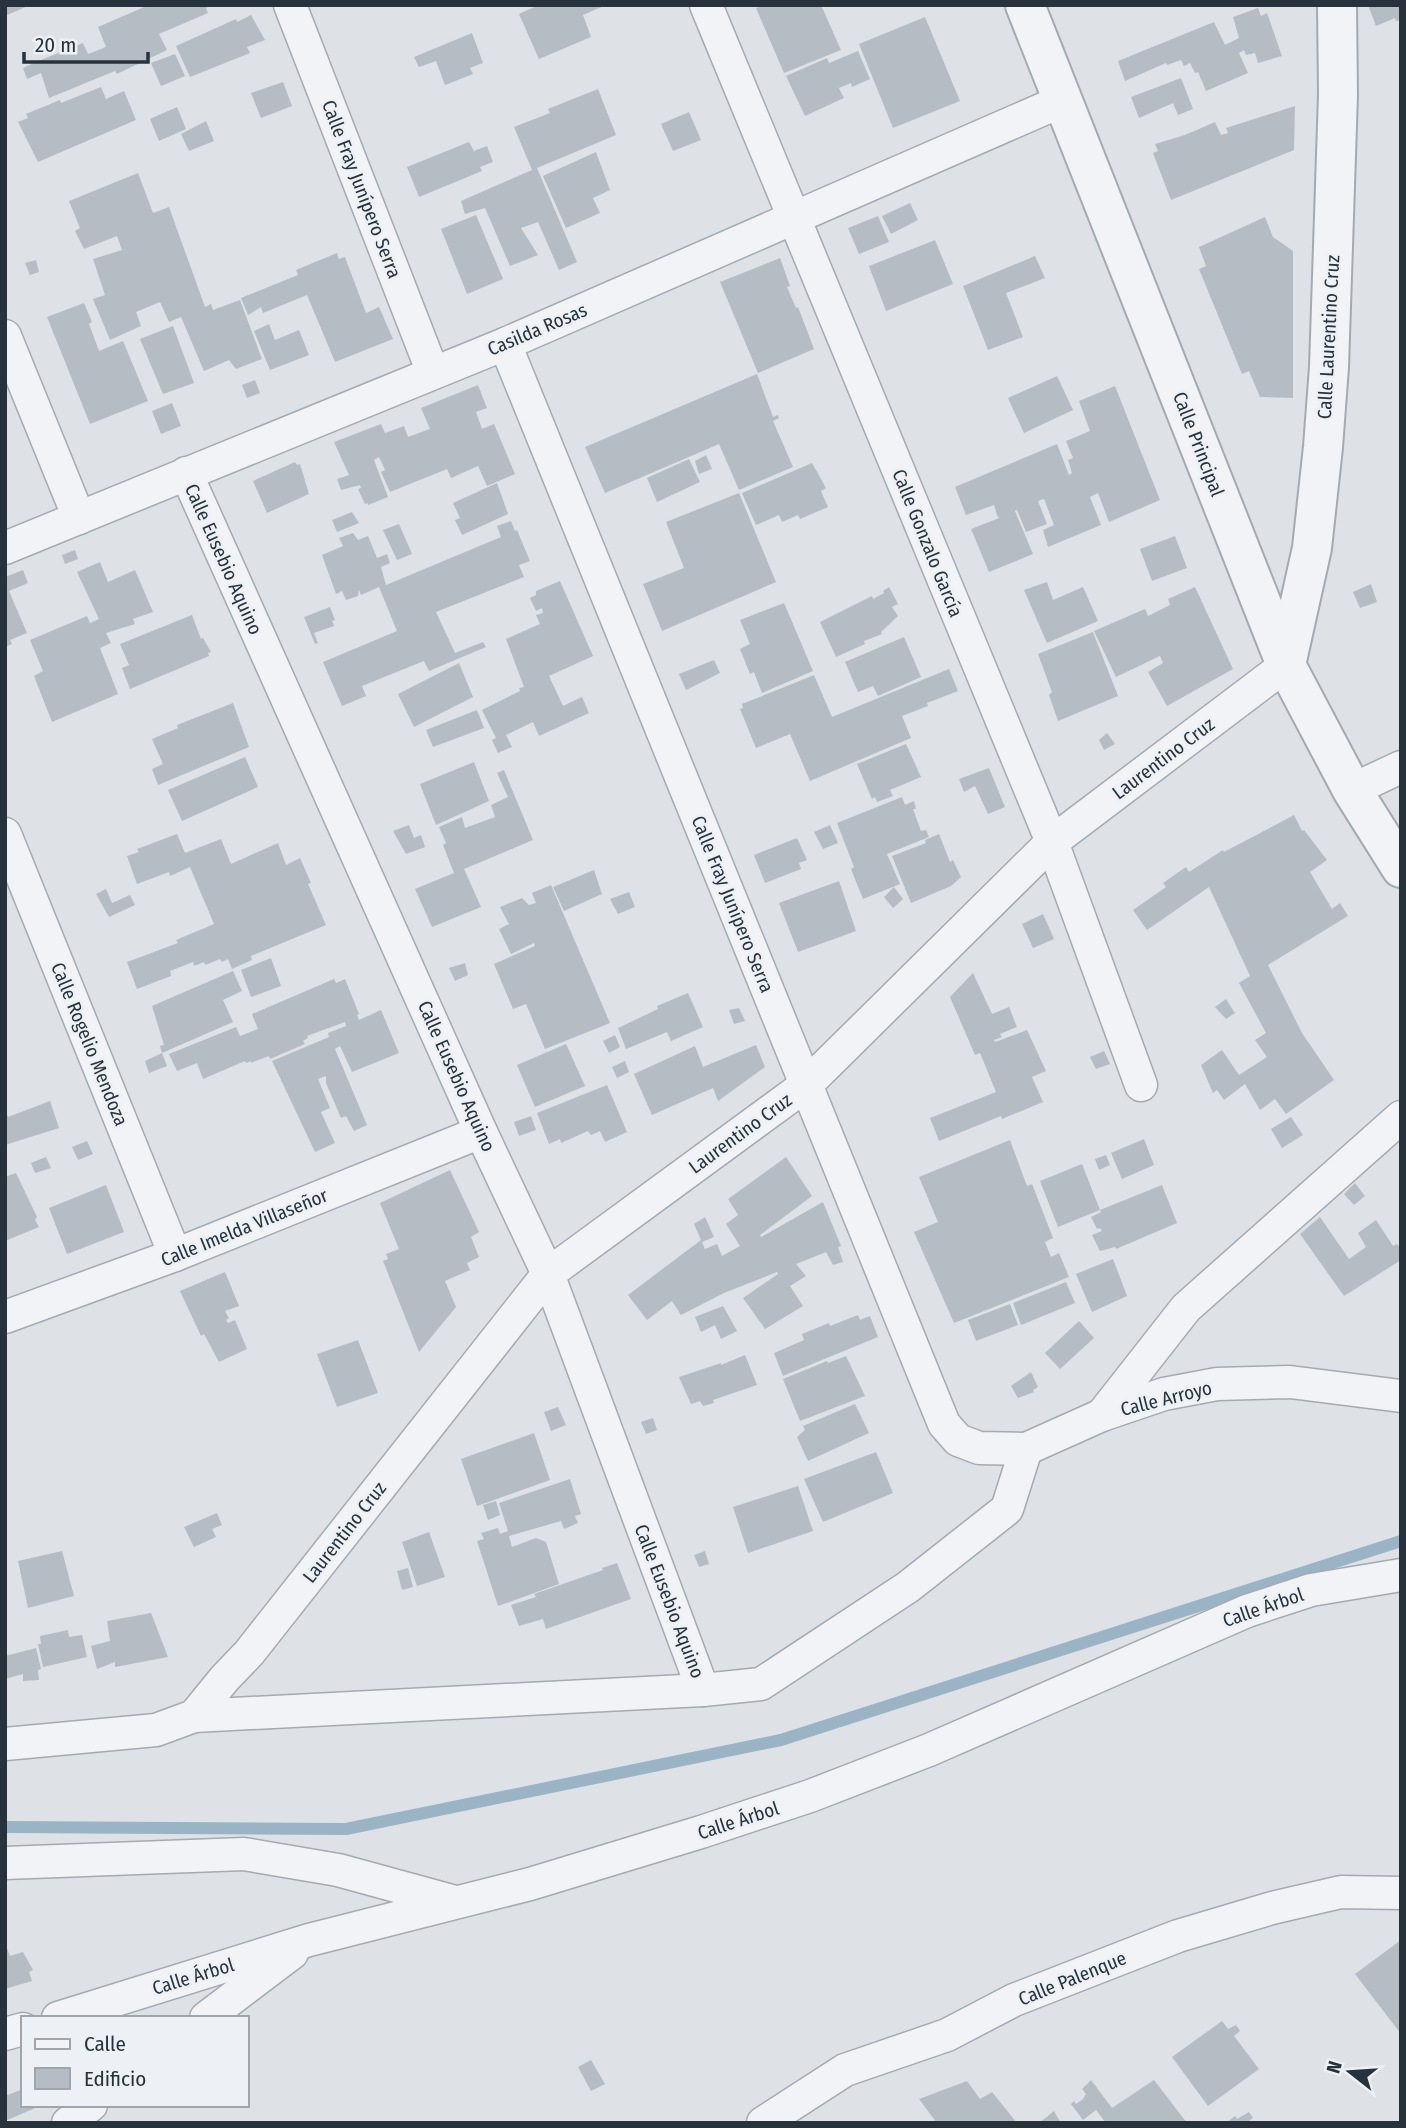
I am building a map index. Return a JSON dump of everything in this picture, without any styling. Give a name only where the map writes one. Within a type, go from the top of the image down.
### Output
[{"type":"street","name":"Calle Fray Junípero Serra","points":[[290,5],[433,373]]},
{"type":"street","name":"Calle Gonzalo García","points":[[706,5],[1052,842],[1141,1085]]},
{"type":"street","name":"Calle Principal","points":[[1025,5],[1286,665],[1352,790],[1401,869]]},
{"type":"street","name":"Calle Laurentino Cruz","points":[[1286,665],[1311,548],[1323,447],[1329,367],[1338,95],[1337,5]]},
{"type":"street","name":"Casilda Rosas","points":[[5,548],[505,344],[1064,100]]},
{"type":"street","points":[[5,336],[79,518]]},
{"type":"street","name":"Calle Fray Junípero Serra","points":[[505,344],[944,1424],[958,1440],[979,1448]]},
{"type":"street","name":"Calle Eusebio Aquino","points":[[186,473],[481,1132],[548,1273],[703,1690]]},
{"type":"street","name":"Laurentino Cruz","points":[[194,1716],[249,1653],[548,1273],[806,1085],[1052,842],[1286,665]]},
{"type":"street","points":[[1352,790],[1401,767]]},
{"type":"street","name":"Calle Rogelio Mendoza","points":[[5,834],[175,1255]]},
{"type":"street","points":[[1102,1415],[1186,1308],[1401,1117]]},
{"type":"street","name":"Calle Imelda Villaseñor","points":[[5,1317],[175,1255],[481,1132]]},
{"type":"street","name":"Calle Arroyo","points":[[979,1448],[1026,1449],[1102,1415],[1164,1394],[1217,1384],[1290,1382],[1401,1396]]},
{"type":"street","points":[[5,1744],[156,1730],[194,1716],[703,1690],[761,1684],[908,1587],[1007,1509],[1026,1449]]},
{"type":"street","name":"Calle Árbol","points":[[64,2016],[309,1940],[530,1884],[810,1796],[929,1750],[1247,1611],[1311,1590],[1401,1575]]},
{"type":"street","points":[[5,1863],[244,1854],[338,1870],[457,1902]]},
{"type":"street","name":"Calle Palenque","points":[[763,2123],[845,2070],[947,2035],[1014,2000],[1178,1936],[1272,1908],[1341,1892],[1401,1893]]},
{"type":"street","points":[[209,2016],[309,1940]]},
{"type":"street","points":[[68,2123],[88,2107]]},
{"type":"building","points":[[5,5],[30,5],[5,16]]},
{"type":"building","points":[[149,5],[213,5],[206,8],[208,13],[159,34],[167,50],[117,74],[115,71],[49,98],[41,73],[27,79],[23,68],[36,62],[83,43],[88,54],[106,47],[98,27]]},
{"type":"building","points":[[539,5],[606,5],[583,15],[591,37],[539,59],[519,14]]},
{"type":"building","points":[[763,5],[821,5],[841,50],[784,73],[756,8]]},
{"type":"building","points":[[1368,5],[1401,5],[1401,20],[1396,21],[1395,18],[1376,26]]},
{"type":"building","points":[[1258,8],[1261,16],[1267,13],[1282,56],[1258,63],[1255,53],[1246,55],[1244,50],[1239,53],[1248,73],[1206,91],[1198,72],[1195,73],[1190,63],[1184,66],[1181,60],[1167,65],[1166,63],[1125,81],[1118,61],[1214,22],[1225,45],[1239,38],[1233,17]]},
{"type":"building","points":[[251,15],[265,40],[247,47],[250,53],[190,77],[176,46]]},
{"type":"building","points":[[925,17],[960,101],[893,128],[859,44]]},
{"type":"building","points":[[472,33],[483,63],[470,68],[473,74],[445,85],[436,61],[419,67],[414,57]]},
{"type":"building","points":[[858,51],[870,79],[852,87],[851,83],[839,88],[844,98],[805,116],[786,76],[827,58],[829,63]]},
{"type":"building","points":[[175,54],[185,76],[161,86],[151,63]]},
{"type":"building","points":[[1181,78],[1193,109],[1178,115],[1173,103],[1139,118],[1131,97]]},
{"type":"building","points":[[283,82],[292,106],[261,118],[251,93]]},
{"type":"building","points":[[101,87],[106,99],[124,91],[136,120],[38,162],[18,122],[28,118],[26,114]]},
{"type":"building","points":[[598,89],[616,135],[537,168],[577,262],[559,270],[538,222],[521,228],[538,255],[510,266],[485,208],[465,214],[461,201],[532,170],[514,127],[550,113],[548,109]]},
{"type":"building","points":[[1295,106],[1294,150],[1171,200],[1153,153],[1158,151],[1155,144],[1215,122],[1221,135],[1228,133],[1226,128]]},
{"type":"building","points":[[177,107],[186,129],[159,141],[150,119]]},
{"type":"building","points":[[689,112],[701,140],[673,151],[661,124]]},
{"type":"building","points":[[206,121],[214,141],[189,151],[181,134]]},
{"type":"building","points":[[469,142],[474,151],[487,146],[493,162],[480,167],[482,171],[419,197],[407,167]]},
{"type":"building","points":[[596,152],[610,190],[593,198],[600,213],[566,228],[543,176]]},
{"type":"building","points":[[138,173],[153,213],[169,207],[205,307],[211,304],[213,310],[240,300],[262,359],[236,369],[229,360],[204,371],[181,317],[169,322],[160,302],[136,312],[141,326],[110,340],[93,299],[105,295],[93,259],[122,250],[117,236],[84,249],[75,231],[80,228],[69,201]]},
{"type":"building","points":[[910,203],[918,220],[891,234],[882,216]]},
{"type":"building","points":[[476,215],[503,279],[467,294],[441,229]]},
{"type":"building","points":[[878,216],[889,242],[859,254],[848,228]]},
{"type":"building","points":[[1265,217],[1273,237],[1293,251],[1293,398],[1260,397],[1249,371],[1242,374],[1199,269],[1206,266],[1199,247]]},
{"type":"building","points":[[935,240],[953,284],[886,311],[869,266]]},
{"type":"building","points":[[337,253],[339,259],[345,257],[366,313],[379,307],[393,339],[335,362],[307,295],[263,313],[261,307],[248,315],[241,298],[298,275],[296,270]]},
{"type":"building","points":[[1035,256],[1045,278],[1006,293],[1023,337],[988,350],[963,286]]},
{"type":"building","points":[[780,258],[790,286],[787,287],[814,349],[758,373],[720,282]]},
{"type":"building","points":[[36,260],[39,272],[30,275],[25,263]]},
{"type":"building","points":[[84,303],[99,351],[123,341],[148,401],[90,424],[47,317]]},
{"type":"building","points":[[269,324],[275,340],[299,330],[309,355],[270,370],[254,331]]},
{"type":"building","points":[[173,326],[194,383],[163,394],[140,339]]},
{"type":"building","points":[[757,374],[773,417],[778,415],[779,418],[773,421],[793,467],[739,490],[719,444],[605,493],[585,447]]},
{"type":"building","points":[[1057,376],[1073,410],[1024,433],[1008,398]]},
{"type":"building","points":[[255,380],[260,393],[247,398],[242,385]]},
{"type":"building","points":[[478,385],[487,408],[476,412],[482,429],[494,424],[515,474],[487,486],[478,466],[451,478],[447,469],[390,492],[381,472],[385,470],[379,457],[374,460],[388,497],[368,505],[358,489],[361,488],[360,485],[341,490],[337,479],[349,475],[334,442],[381,424],[385,433],[404,426],[408,437],[430,429],[421,408]]},
{"type":"building","points":[[1115,386],[1160,500],[1109,522],[1098,493],[1090,497],[1101,525],[1048,547],[1043,530],[1054,525],[1044,499],[1038,501],[1047,524],[1026,532],[1017,510],[1015,511],[1033,554],[989,572],[971,529],[999,518],[994,505],[966,515],[955,487],[1057,444],[1069,475],[1072,473],[1068,460],[1073,458],[1066,441],[1090,431],[1079,401]]},
{"type":"building","points":[[172,403],[181,426],[161,434],[152,411]]},
{"type":"building","points":[[706,455],[712,469],[699,474],[695,461]]},
{"type":"building","points":[[689,459],[700,482],[657,502],[647,478]]},
{"type":"building","points":[[295,462],[300,464],[309,494],[267,513],[253,481]]},
{"type":"building","points":[[812,463],[826,488],[821,491],[828,507],[800,519],[798,515],[782,522],[779,515],[756,525],[742,493]]},
{"type":"building","points":[[497,483],[508,514],[462,535],[455,520],[460,518],[453,503]]},
{"type":"building","points":[[739,493],[776,582],[662,631],[643,584],[684,568],[666,522]]},
{"type":"building","points":[[352,512],[359,523],[337,532],[332,520]]},
{"type":"building","points":[[511,521],[530,561],[519,565],[524,577],[436,612],[455,653],[483,642],[486,647],[429,671],[424,661],[362,686],[366,696],[342,706],[323,662],[397,631],[379,587],[361,595],[359,590],[358,596],[346,600],[342,591],[336,594],[322,555],[343,546],[339,538],[353,533],[358,540],[368,536],[377,558],[387,554],[390,563],[381,567],[386,585],[501,537],[497,526]]},
{"type":"building","points":[[399,524],[412,554],[397,560],[383,530]]},
{"type":"building","points":[[1175,536],[1187,568],[1152,581],[1140,549]]},
{"type":"building","points":[[75,550],[78,559],[65,564],[62,555]]},
{"type":"building","points":[[100,562],[108,582],[135,570],[153,612],[133,619],[135,624],[106,633],[111,643],[100,648],[118,694],[52,722],[34,676],[43,671],[30,640],[87,616],[90,623],[99,619],[77,572]]},
{"type":"building","points":[[23,570],[28,583],[9,591],[27,633],[10,640],[12,644],[5,647],[5,577]]},
{"type":"building","points":[[560,581],[593,656],[549,676],[563,706],[582,697],[589,713],[539,736],[533,722],[506,735],[512,747],[498,753],[492,740],[496,738],[482,710],[524,687],[506,639],[540,624],[536,615],[543,613],[542,608],[536,611],[530,598],[536,595],[536,591]]},
{"type":"building","points":[[1047,582],[1053,600],[1083,587],[1098,621],[1047,643],[1024,590]]},
{"type":"building","points":[[1371,584],[1377,602],[1360,608],[1353,592]]},
{"type":"building","points":[[889,587],[898,604],[892,607],[898,616],[882,634],[836,657],[820,622],[872,596],[873,599]]},
{"type":"building","points":[[1195,587],[1233,669],[1167,706],[1148,672],[1163,663],[1160,656],[1116,677],[1094,631],[1145,609],[1148,616],[1170,605],[1168,599]]},
{"type":"building","points":[[784,603],[813,671],[762,693],[754,672],[750,674],[740,649],[750,644],[740,620]]},
{"type":"building","points":[[330,607],[335,620],[332,621],[334,626],[314,633],[318,643],[315,644],[304,617]]},
{"type":"building","points":[[192,615],[201,639],[203,638],[211,652],[208,653],[209,656],[130,689],[122,668],[129,665],[120,644]]},
{"type":"building","points":[[1093,632],[1118,696],[1058,721],[1049,695],[1052,692],[1038,654]]},
{"type":"building","points":[[904,637],[921,677],[878,696],[873,686],[858,692],[845,662]]},
{"type":"building","points":[[714,660],[720,673],[686,690],[679,674]]},
{"type":"building","points":[[459,663],[473,697],[414,727],[398,694]]},
{"type":"building","points":[[949,669],[958,691],[902,716],[911,738],[810,781],[790,734],[756,748],[740,709],[743,708],[742,704],[814,675],[832,717]]},
{"type":"building","points":[[233,703],[249,747],[158,785],[152,769],[163,764],[152,739],[178,728],[177,725]]},
{"type":"building","points":[[477,710],[484,728],[433,747],[426,730]]},
{"type":"building","points":[[1107,733],[1115,744],[1104,750],[1099,740]]},
{"type":"building","points":[[906,744],[921,777],[890,790],[893,796],[877,802],[875,797],[872,799],[857,764]]},
{"type":"building","points":[[245,757],[258,787],[182,821],[168,790]]},
{"type":"building","points":[[474,762],[489,801],[436,825],[420,784]]},
{"type":"building","points":[[989,768],[1005,807],[988,814],[975,786],[964,792],[959,779]]},
{"type":"building","points":[[504,770],[533,840],[464,869],[481,907],[432,927],[415,889],[454,873],[439,827],[462,817],[465,828],[495,817],[491,805],[508,797],[497,773]]},
{"type":"building","points":[[902,797],[905,805],[914,801],[916,809],[913,809],[921,831],[926,830],[929,837],[887,854],[900,884],[863,899],[837,823]]},
{"type":"building","points":[[1294,815],[1302,831],[1304,830],[1327,860],[1310,872],[1332,909],[1340,903],[1348,916],[1268,965],[1302,1033],[1334,1080],[1286,1114],[1275,1099],[1260,1110],[1245,1084],[1224,1100],[1217,1090],[1213,1093],[1201,1065],[1222,1050],[1239,1075],[1267,1057],[1255,1040],[1266,1033],[1239,983],[1250,976],[1209,887],[1147,930],[1133,910],[1166,887],[1163,883],[1186,867],[1189,872],[1223,850],[1224,852]]},
{"type":"building","points":[[409,825],[414,838],[421,835],[425,847],[406,854],[393,831]]},
{"type":"building","points":[[830,825],[838,843],[823,849],[814,832]]},
{"type":"building","points":[[177,834],[185,853],[221,839],[231,864],[278,843],[286,865],[300,858],[326,925],[251,956],[252,960],[232,969],[228,959],[194,966],[193,962],[170,971],[171,976],[137,989],[127,962],[178,943],[176,940],[214,924],[190,867],[170,876],[169,872],[137,884],[127,856],[139,852],[137,849]]},
{"type":"building","points":[[939,834],[950,862],[953,860],[961,877],[951,886],[911,903],[892,856],[926,843],[925,840]]},
{"type":"building","points":[[797,838],[807,860],[799,863],[801,869],[765,883],[754,855]]},
{"type":"building","points":[[594,870],[602,894],[564,911],[553,887]]},
{"type":"building","points":[[839,881],[856,931],[798,952],[779,903]]},
{"type":"building","points":[[551,885],[610,1023],[545,1049],[526,1004],[513,1009],[494,964],[535,946],[534,943],[511,954],[499,929],[509,924],[500,907],[522,898],[529,905],[536,903],[532,893]]},
{"type":"building","points":[[894,887],[903,899],[893,908],[884,897]]},
{"type":"building","points":[[106,889],[112,903],[130,895],[135,905],[109,917],[96,894]]},
{"type":"building","points":[[629,892],[635,907],[618,914],[610,899]]},
{"type":"building","points":[[1043,914],[1054,939],[1033,948],[1022,924]]},
{"type":"building","points":[[271,958],[281,986],[251,997],[241,970]]},
{"type":"building","points":[[465,963],[468,975],[455,981],[449,968]]},
{"type":"building","points":[[233,971],[242,991],[223,1000],[233,1022],[162,1053],[160,1046],[164,1045],[152,1006]]},
{"type":"building","points":[[973,973],[992,1014],[1009,1007],[1017,1027],[1000,1034],[1002,1037],[994,1040],[995,1042],[1027,1030],[1046,1071],[1032,1077],[1043,1102],[939,1141],[930,1118],[996,1092],[980,1053],[975,1055],[950,997]]},
{"type":"building","points":[[334,979],[336,983],[345,979],[359,1020],[381,1010],[399,1053],[352,1072],[340,1046],[335,1049],[367,1125],[354,1131],[346,1116],[341,1118],[326,1083],[326,1076],[318,1079],[330,1108],[321,1112],[335,1143],[315,1152],[272,1061],[329,1037],[328,1033],[346,1026],[345,1022],[307,1036],[303,1041],[305,1044],[270,1059],[269,1056],[251,1063],[245,1061],[203,1079],[197,1063],[177,1071],[169,1054],[236,1027],[240,1036],[258,1029],[252,1014]]},
{"type":"building","points":[[688,993],[703,1027],[671,1041],[667,1032],[626,1049],[618,1028],[658,1009],[657,1006]]},
{"type":"building","points":[[1226,999],[1235,1013],[1226,1019],[1215,1007]]},
{"type":"building","points":[[739,1008],[745,1021],[734,1024],[729,1010]]},
{"type":"building","points":[[615,1035],[620,1047],[609,1053],[603,1041]]},
{"type":"building","points":[[566,1044],[585,1086],[535,1107],[517,1065]]},
{"type":"building","points":[[756,1045],[765,1067],[718,1101],[713,1088],[652,1115],[634,1074],[695,1046],[703,1067]]},
{"type":"building","points":[[1104,1051],[1110,1064],[1096,1069],[1090,1057]]},
{"type":"building","points":[[162,1053],[167,1066],[149,1073],[145,1061]]},
{"type":"building","points":[[625,1061],[629,1072],[617,1078],[612,1067]]},
{"type":"building","points":[[607,1085],[627,1132],[605,1142],[600,1131],[591,1135],[588,1131],[561,1143],[560,1139],[549,1144],[537,1113]]},
{"type":"building","points":[[50,1101],[59,1128],[5,1145],[5,1110],[8,1117]]},
{"type":"building","points":[[531,1116],[536,1130],[519,1136],[514,1122]]},
{"type":"building","points":[[1291,1117],[1303,1135],[1282,1148],[1271,1129]]},
{"type":"building","points":[[1144,1139],[1154,1165],[1122,1179],[1111,1153]]},
{"type":"building","points":[[1010,1140],[1027,1186],[1032,1184],[1053,1238],[1045,1242],[1051,1257],[1059,1253],[1069,1277],[954,1323],[914,1232],[938,1222],[919,1177]]},
{"type":"building","points":[[87,1141],[93,1154],[78,1160],[72,1147]]},
{"type":"building","points":[[1106,1155],[1110,1165],[1099,1170],[1095,1159]]},
{"type":"building","points":[[46,1157],[51,1168],[35,1173],[31,1163]]},
{"type":"building","points":[[786,1157],[812,1196],[760,1235],[761,1237],[823,1202],[841,1246],[838,1247],[843,1262],[833,1265],[826,1252],[796,1264],[806,1276],[790,1286],[803,1306],[765,1329],[743,1298],[778,1274],[777,1272],[724,1293],[681,1315],[672,1301],[647,1320],[628,1295],[701,1240],[694,1224],[705,1217],[714,1237],[702,1242],[705,1249],[717,1244],[722,1256],[740,1246],[726,1224],[738,1215],[728,1199]]},
{"type":"building","points":[[1082,1164],[1100,1210],[1058,1227],[1040,1181]]},
{"type":"building","points":[[450,1170],[479,1232],[471,1237],[479,1257],[467,1263],[470,1270],[445,1281],[456,1307],[419,1352],[383,1261],[388,1259],[386,1254],[399,1249],[380,1203]]},
{"type":"building","points":[[16,1173],[39,1227],[5,1241],[5,1177]]},
{"type":"building","points":[[1355,1183],[1365,1196],[1354,1205],[1344,1194]]},
{"type":"building","points":[[106,1185],[124,1232],[67,1254],[49,1208]]},
{"type":"building","points":[[1162,1185],[1177,1223],[1116,1249],[1115,1247],[1100,1251],[1092,1235],[1102,1231],[1097,1229],[1091,1217],[1101,1212],[1100,1210]]},
{"type":"building","points":[[1320,1217],[1349,1259],[1366,1247],[1358,1233],[1376,1220],[1393,1246],[1397,1244],[1401,1249],[1401,1260],[1344,1296],[1300,1234]]},
{"type":"building","points":[[1113,1259],[1127,1296],[1092,1312],[1076,1274]]},
{"type":"building","points":[[225,1272],[239,1306],[225,1311],[229,1318],[226,1320],[228,1323],[235,1320],[247,1349],[219,1362],[204,1334],[201,1336],[180,1291]]},
{"type":"building","points":[[1066,1282],[1075,1303],[1021,1325],[1013,1303]]},
{"type":"building","points":[[1010,1304],[1018,1325],[976,1341],[968,1320]]},
{"type":"building","points":[[723,1306],[737,1331],[721,1339],[715,1325],[701,1332],[695,1317]]},
{"type":"building","points":[[858,1315],[860,1320],[870,1316],[878,1337],[783,1376],[774,1353],[804,1340],[802,1334]]},
{"type":"building","points":[[1079,1321],[1094,1338],[1060,1369],[1045,1353]]},
{"type":"building","points":[[358,1340],[378,1393],[337,1407],[317,1354]]},
{"type":"building","points":[[745,1355],[757,1385],[713,1400],[714,1403],[703,1406],[700,1401],[691,1404],[679,1377]]},
{"type":"building","points":[[846,1356],[865,1396],[800,1421],[783,1379]]},
{"type":"building","points":[[1031,1372],[1038,1387],[1034,1392],[1018,1398],[1011,1386]]},
{"type":"building","points":[[855,1404],[869,1433],[808,1461],[797,1437],[805,1430],[803,1426]]},
{"type":"building","points":[[558,1407],[566,1425],[551,1431],[544,1412]]},
{"type":"building","points":[[653,1418],[657,1430],[646,1434],[641,1422]]},
{"type":"building","points":[[534,1433],[550,1480],[477,1506],[461,1459]]},
{"type":"building","points":[[876,1452],[893,1493],[823,1522],[804,1479]]},
{"type":"building","points":[[570,1479],[581,1514],[575,1516],[578,1523],[564,1529],[561,1521],[509,1536],[512,1547],[536,1538],[546,1542],[559,1584],[498,1606],[477,1541],[484,1539],[481,1533],[498,1528],[500,1534],[508,1531],[499,1503]]},
{"type":"building","points":[[798,1486],[813,1531],[748,1553],[733,1507]]},
{"type":"building","points":[[496,1501],[500,1515],[488,1520],[483,1505]]},
{"type":"building","points":[[217,1513],[222,1525],[212,1529],[216,1537],[194,1547],[184,1527]]},
{"type":"building","points":[[429,1532],[445,1577],[417,1586],[402,1542]]},
{"type":"building","points":[[62,1551],[74,1596],[28,1608],[18,1561]]},
{"type":"building","points":[[705,1551],[709,1564],[699,1567],[694,1555]]},
{"type":"building","points":[[617,1563],[631,1599],[546,1629],[543,1619],[519,1626],[511,1605]]},
{"type":"building","points":[[408,1568],[413,1587],[402,1590],[397,1571]]},
{"type":"building","points":[[151,1613],[168,1657],[115,1667],[115,1662],[97,1669],[91,1646],[110,1641],[107,1621]]},
{"type":"building","points":[[68,1630],[69,1637],[82,1635],[87,1657],[43,1667],[38,1644],[41,1644],[40,1636]]},
{"type":"building","points":[[36,1648],[41,1669],[38,1670],[39,1680],[23,1681],[23,1674],[5,1679],[5,1656]]},
{"type":"building","points":[[1401,1940],[1401,2034],[1355,1974]]},
{"type":"building","points":[[5,1943],[10,1956],[23,1952],[33,1970],[29,1972],[32,1981],[5,1989]]},
{"type":"building","points":[[1222,2021],[1228,2029],[1236,2025],[1240,2031],[1234,2036],[1259,2069],[1208,2106],[1172,2057]]},
{"type":"building","points":[[591,2060],[605,2084],[591,2091],[578,2067]]},
{"type":"building","points":[[1091,2080],[1112,2108],[1154,2080],[1187,2123],[1106,2123],[1096,2110],[1083,2120],[1071,2104],[1083,2099],[1086,2094],[1082,2089]]},
{"type":"building","points":[[967,2081],[980,2099],[992,2092],[1017,2123],[937,2123],[919,2099]]},
{"type":"building","points":[[21,2090],[21,2107],[37,2107],[5,2121],[5,2096]]},
{"type":"building","points":[[1054,2111],[1061,2123],[1039,2123]]},
{"type":"building","points":[[1249,2112],[1253,2118],[1246,2123],[1226,2123],[1235,2116],[1237,2119]]},
{"type":"waterway","points":[[5,1827],[346,1829],[781,1740],[1401,1541]]}]
